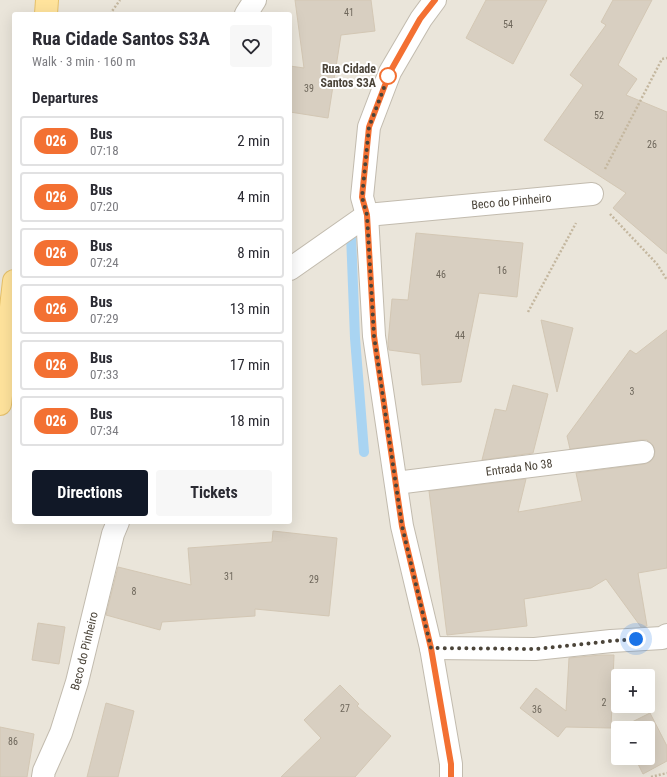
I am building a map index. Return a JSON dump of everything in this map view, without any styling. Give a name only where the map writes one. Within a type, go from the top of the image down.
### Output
[{"type":"main road","points":[[46,12],[47,0]]},
{"type":"main road","points":[[0,404],[12,299]]},
{"type":"street","points":[[247,12],[254,0]]},
{"type":"street","points":[[435,0],[420,19],[390,72],[369,127],[362,197],[367,215],[374,336],[402,526],[431,648],[451,764],[451,777]]},
{"type":"street","name":"Beco do Pinheiro","points":[[292,268],[367,215],[592,194]]},
{"type":"street","name":"Entrada No 38","points":[[396,483],[643,452]]},
{"type":"street","name":"Beco do Pinheiro","points":[[43,777],[44,771],[61,733],[77,682],[113,534],[117,524]]},
{"type":"street","points":[[431,648],[536,649],[611,641],[662,638],[667,635]]},
{"type":"path","points":[[111,12],[120,0]]},
{"type":"path","points":[[528,312],[592,194],[662,59],[667,58]]},
{"type":"path","points":[[592,194],[657,264],[667,280]]},
{"type":"path","points":[[651,777],[667,773]]},
{"type":"shaded area","points":[[0,0],[667,0],[667,777],[0,777]]},
{"type":"building","points":[[295,0],[371,0],[375,31],[341,35],[328,118],[292,112],[292,66],[304,68]]},
{"type":"building","points":[[486,0],[547,0],[513,64],[466,38]]},
{"type":"building","points":[[613,0],[652,0],[618,65],[637,79],[626,95],[667,112],[667,254],[613,208],[626,193],[544,140],[583,85],[570,75],[606,25],[601,22]]},
{"type":"building","points":[[416,233],[523,243],[517,297],[479,293],[461,382],[422,385],[420,354],[389,350],[388,343],[392,299],[408,300]]},
{"type":"building","points":[[541,320],[573,328],[557,392]]},
{"type":"building","points":[[667,330],[667,568],[638,573],[647,626],[641,627],[606,579],[591,588],[524,599],[527,626],[447,635],[429,491],[526,479],[518,512],[582,501],[576,473],[645,464],[650,462],[654,457],[655,451],[653,445],[647,440],[570,449],[567,436],[630,350],[636,354]]},
{"type":"building","points":[[513,385],[548,394],[533,453],[482,460],[495,409],[506,411]]},
{"type":"building","points":[[273,531],[337,538],[329,616],[255,609],[255,616],[162,622],[160,630],[106,615],[118,567],[191,585],[188,548],[272,542]]},
{"type":"building","points":[[38,623],[65,627],[59,664],[32,660]]},
{"type":"building","points":[[614,655],[613,669],[611,669],[611,728],[566,727],[558,737],[520,708],[536,688],[566,711],[569,658]]},
{"type":"building","points":[[340,685],[359,704],[357,706],[391,736],[355,777],[281,777],[321,738],[304,720]]},
{"type":"building","points":[[106,703],[134,711],[118,777],[87,777]]},
{"type":"building","points":[[650,713],[654,721],[634,721]]},
{"type":"building","points":[[655,723],[667,746],[667,761],[643,774],[638,765],[655,765]]},
{"type":"building","points":[[0,727],[34,734],[27,777],[0,777]]},
{"type":"waterway","points":[[351,234],[355,338],[364,452]]},
{"type":"bus line","name":"026","points":[[435,0],[420,19],[390,72],[369,127],[362,197],[367,215],[374,336],[402,526],[431,648],[451,764],[451,777]]},
{"type":"place","name":"Rua Cidade Santos S3A","points":[[388,76]]},
{"type":"route","points":[[388,76],[390,72],[369,127],[362,197],[367,215],[374,336],[402,526],[431,648],[536,649],[636,639]]}]
